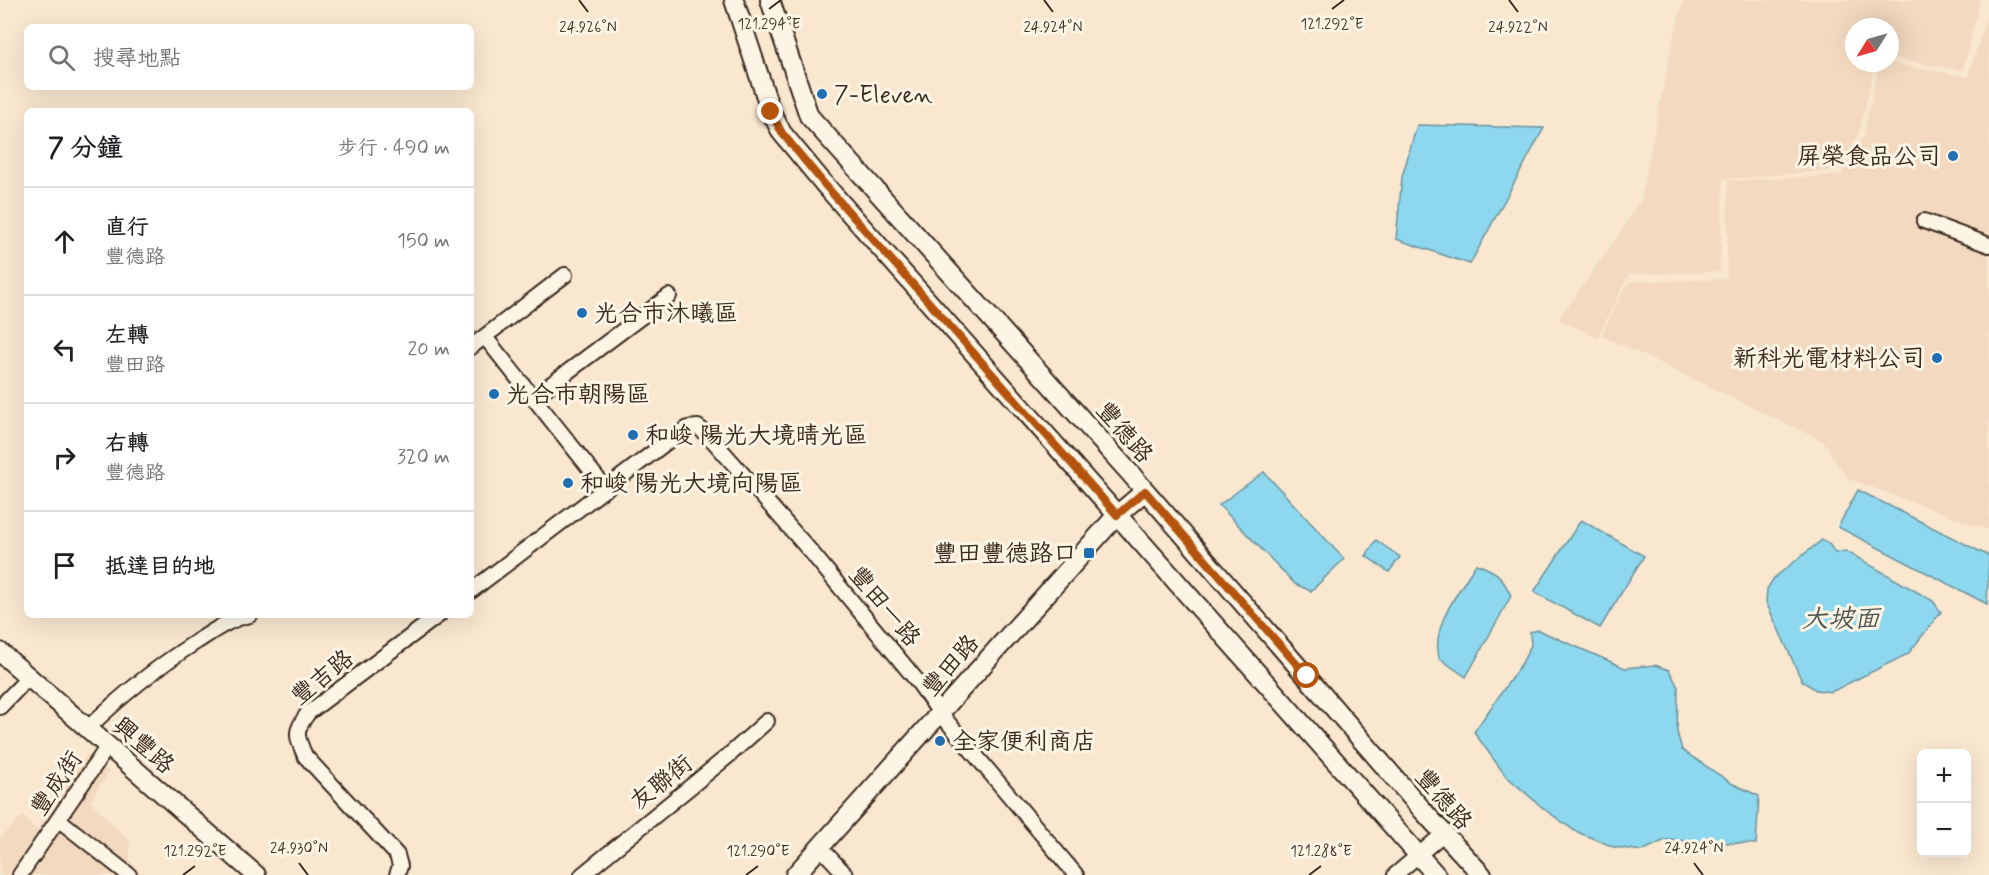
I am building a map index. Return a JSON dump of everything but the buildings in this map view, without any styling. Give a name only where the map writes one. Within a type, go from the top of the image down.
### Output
[{"type":"main road","points":[[734,0],[771,112],[782,133],[825,185],[1436,875]]},
{"type":"main road","name":"豐德路","points":[[770,0],[809,116],[1145,491],[1443,834],[1482,875]]},
{"type":"main road","name":"豐田路","points":[[795,875],[1117,515],[1145,491]]},
{"type":"main road","name":"興豐路","points":[[0,652],[256,875]]},
{"type":"street","points":[[1924,221],[1989,245]]},
{"type":"street","points":[[474,345],[565,275]]},
{"type":"street","points":[[534,397],[669,296]]},
{"type":"street","points":[[474,589],[606,489],[485,337]]},
{"type":"street","name":"豐田一路","points":[[606,489],[688,428],[698,427],[709,436],[813,553],[918,682],[940,713],[1076,875]]},
{"type":"street","points":[[88,728],[124,693],[162,664],[237,618]]},
{"type":"street","name":"豐吉路","points":[[397,875],[400,866],[397,855],[304,756],[297,737],[297,728],[308,713],[434,618]]},
{"type":"street","points":[[0,707],[29,677]]},
{"type":"street","name":"友聯街","points":[[582,875],[720,763],[767,721]]},
{"type":"street","name":"豐成街","points":[[20,875],[108,746]]},
{"type":"street","points":[[58,819],[129,875]]},
{"type":"street","points":[[1395,875],[1443,834]]},
{"type":"street","points":[[820,848],[846,875]]},
{"type":"shaded area","points":[[1683,0],[1980,0],[1963,70],[1899,59],[1899,18],[1845,18],[1845,72],[1873,72],[1859,133],[1837,170],[1723,179],[1720,272],[1629,274],[1597,338],[1559,319],[1619,235],[1641,199]]},
{"type":"shaded area","points":[[1989,9],[1989,530],[1847,478],[1823,441],[1601,335],[1628,282],[1727,279],[1728,181],[1840,175],[1863,138],[1877,72],[1899,72],[1899,65],[1968,77]]},
{"type":"shaded area","points":[[87,754],[109,771],[90,801],[130,842],[130,860],[141,875],[0,875],[0,838],[22,816],[37,830]]},
{"type":"water","points":[[1417,125],[1544,128],[1470,264],[1396,239],[1402,177]]},
{"type":"water","points":[[1264,472],[1344,559],[1311,591],[1295,584],[1219,505]]},
{"type":"water","name":"大坡面","points":[[1858,490],[1989,556],[1987,604],[1838,527]]},
{"type":"water","points":[[1581,520],[1644,556],[1600,628],[1534,592]]},
{"type":"water","points":[[1376,540],[1400,557],[1389,572],[1366,556]]},
{"type":"water","name":"大坡面","points":[[1822,540],[1829,544],[1835,553],[1846,551],[1933,601],[1941,612],[1908,654],[1831,692],[1816,690],[1802,681],[1766,602],[1767,589],[1774,578]]},
{"type":"water","points":[[1476,564],[1498,575],[1511,596],[1466,677],[1439,658],[1439,633],[1448,609]]},
{"type":"water","points":[[1538,630],[1625,668],[1655,665],[1669,670],[1678,687],[1677,732],[1682,750],[1733,784],[1759,796],[1756,844],[1665,840],[1642,851],[1614,847],[1575,831],[1544,809],[1505,775],[1474,732],[1522,663],[1531,645],[1530,632]]},
{"type":"place","name":"7-Eleven","points":[[822,94]]},
{"type":"place","name":"屏榮食品公司","points":[[1953,156]]},
{"type":"place","name":"光合市沐曦區","points":[[582,313]]},
{"type":"place","name":"新科光電材料公司","points":[[1937,358]]},
{"type":"place","name":"光合市朝陽區","points":[[494,394]]},
{"type":"place","name":"和峻 陽光大境晴光區","points":[[633,435]]},
{"type":"place","name":"和峻 陽光大境向陽區","points":[[568,483]]},
{"type":"place","name":"豐田豐德路口","points":[[1089,553]]},
{"type":"place","name":"全家便利商店","points":[[940,741]]},
{"type":"route","points":[[771,112],[782,133],[825,185],[1117,515],[1145,491],[1307,676]]}]
